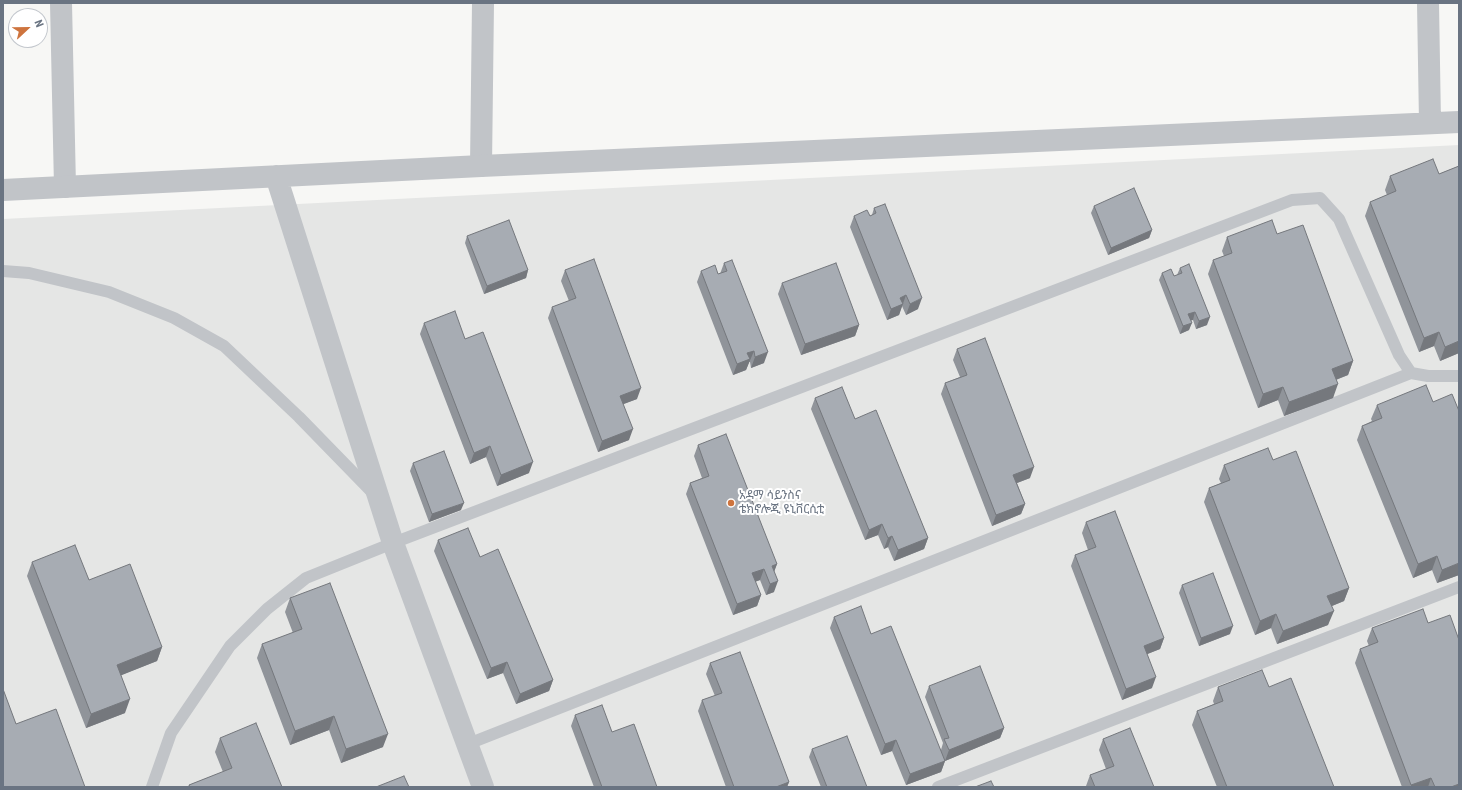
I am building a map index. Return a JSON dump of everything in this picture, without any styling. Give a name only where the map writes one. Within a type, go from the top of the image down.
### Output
[{"type":"street","points":[[62,3],[65,187]]},
{"type":"street","points":[[481,166],[482,3]]},
{"type":"street","points":[[1428,3],[1430,123]]},
{"type":"street","points":[[3,190],[481,166],[1459,122]]},
{"type":"street","points":[[276,176],[393,544],[483,787]]},
{"type":"lane","points":[[152,787],[171,733],[230,646],[267,609],[306,578],[1292,200],[1320,198],[1339,218],[1399,355],[1411,373]]},
{"type":"lane","points":[[3,272],[29,273],[109,292],[174,318],[224,346],[300,417],[378,499]]},
{"type":"lane","points":[[468,744],[1411,373],[1428,376],[1459,376]]},
{"type":"lane","points":[[938,787],[1459,587]]},
{"type":"shaded area","name":"አዳማ ሳይንስና ቴክኖሎጂ ዩኒቨርሲቲ","points":[[1459,145],[1459,787],[3,787],[3,219]]},
{"type":"building","points":[[1433,159],[1439,174],[1459,166],[1459,341],[1445,347],[1439,332],[1424,338],[1370,202],[1396,191],[1390,176]]},
{"type":"building","points":[[1134,188],[1152,230],[1111,248],[1094,206]]},
{"type":"building","points":[[885,204],[922,298],[910,304],[906,295],[900,298],[903,304],[891,309],[854,216],[867,210],[870,216],[876,213],[874,208]]},
{"type":"building","points":[[509,220],[528,270],[487,286],[467,236]]},
{"type":"building","points":[[1272,220],[1277,234],[1303,225],[1353,361],[1332,369],[1338,384],[1289,402],[1283,387],[1263,394],[1213,260],[1232,253],[1227,237]]},
{"type":"building","points":[[594,259],[641,388],[620,396],[633,429],[602,441],[552,307],[576,298],[565,270]]},
{"type":"building","points":[[732,260],[768,352],[755,357],[754,351],[747,353],[750,359],[737,364],[701,271],[715,265],[718,274],[727,271],[724,263]]},
{"type":"building","points":[[836,263],[859,325],[805,344],[782,283]]},
{"type":"building","points":[[1189,264],[1210,317],[1199,321],[1195,312],[1188,314],[1192,323],[1183,326],[1162,273],[1171,269],[1174,276],[1182,273],[1180,268]]},
{"type":"building","points":[[455,311],[465,339],[483,332],[533,462],[501,475],[490,446],[474,453],[424,323]]},
{"type":"building","points":[[985,338],[1034,467],[1013,475],[1025,504],[996,515],[945,383],[967,375],[957,349]]},
{"type":"building","points":[[1426,385],[1433,402],[1452,394],[1459,411],[1459,563],[1442,570],[1437,556],[1418,564],[1362,426],[1382,418],[1377,405]]},
{"type":"building","points":[[842,387],[855,419],[876,410],[928,538],[898,550],[892,536],[888,538],[882,524],[869,530],[815,398]]},
{"type":"building","points":[[726,434],[777,564],[772,566],[778,581],[770,584],[764,569],[752,573],[761,595],[737,604],[690,483],[709,476],[698,445]]},
{"type":"building","points":[[1268,448],[1273,460],[1296,451],[1349,588],[1327,596],[1334,611],[1283,631],[1276,614],[1260,621],[1209,488],[1230,480],[1224,465]]},
{"type":"building","points":[[444,451],[464,503],[432,514],[413,463]]},
{"type":"building","points":[[1115,511],[1164,638],[1144,646],[1156,677],[1126,689],[1075,555],[1096,547],[1086,522]]},
{"type":"building","points":[[468,528],[480,557],[498,549],[553,680],[520,694],[507,662],[491,668],[438,540]]},
{"type":"building","points":[[75,545],[89,580],[130,564],[162,647],[117,665],[130,699],[91,714],[32,562]]},
{"type":"building","points":[[1213,573],[1233,626],[1201,638],[1182,585]]},
{"type":"building","points":[[330,583],[388,734],[346,749],[334,716],[295,731],[262,644],[302,629],[290,598]]},
{"type":"building","points":[[861,606],[871,634],[891,626],[945,761],[910,774],[896,740],[885,744],[834,617]]},
{"type":"building","points":[[1423,609],[1428,623],[1450,615],[1459,640],[1459,784],[1451,787],[1435,787],[1431,778],[1411,785],[1360,649],[1378,642],[1372,628]]},
{"type":"building","points":[[740,652],[789,782],[776,787],[734,787],[702,700],[722,693],[710,663]]},
{"type":"building","points":[[980,666],[1004,728],[949,750],[944,739],[949,738],[929,686]]},
{"type":"building","points":[[1262,670],[1269,687],[1291,678],[1334,787],[1227,787],[1197,711],[1223,701],[1218,687]]},
{"type":"building","points":[[3,689],[16,724],[56,709],[85,787],[3,787]]},
{"type":"building","points":[[602,705],[612,732],[634,724],[657,787],[602,787],[575,715]]},
{"type":"building","points":[[256,723],[282,787],[190,787],[189,785],[232,768],[220,738]]},
{"type":"building","points":[[1130,728],[1154,787],[1095,787],[1090,775],[1114,766],[1103,739]]},
{"type":"building","points":[[847,736],[867,787],[827,787],[812,749]]},
{"type":"building","points":[[404,776],[409,787],[376,787]]},
{"type":"building","points":[[991,781],[994,787],[975,787]]},
{"type":"place","name":"አዳማ ሳይንስና ቴክኖሎጂ ዩኒቨርሲቲ","points":[[731,503]]}]
